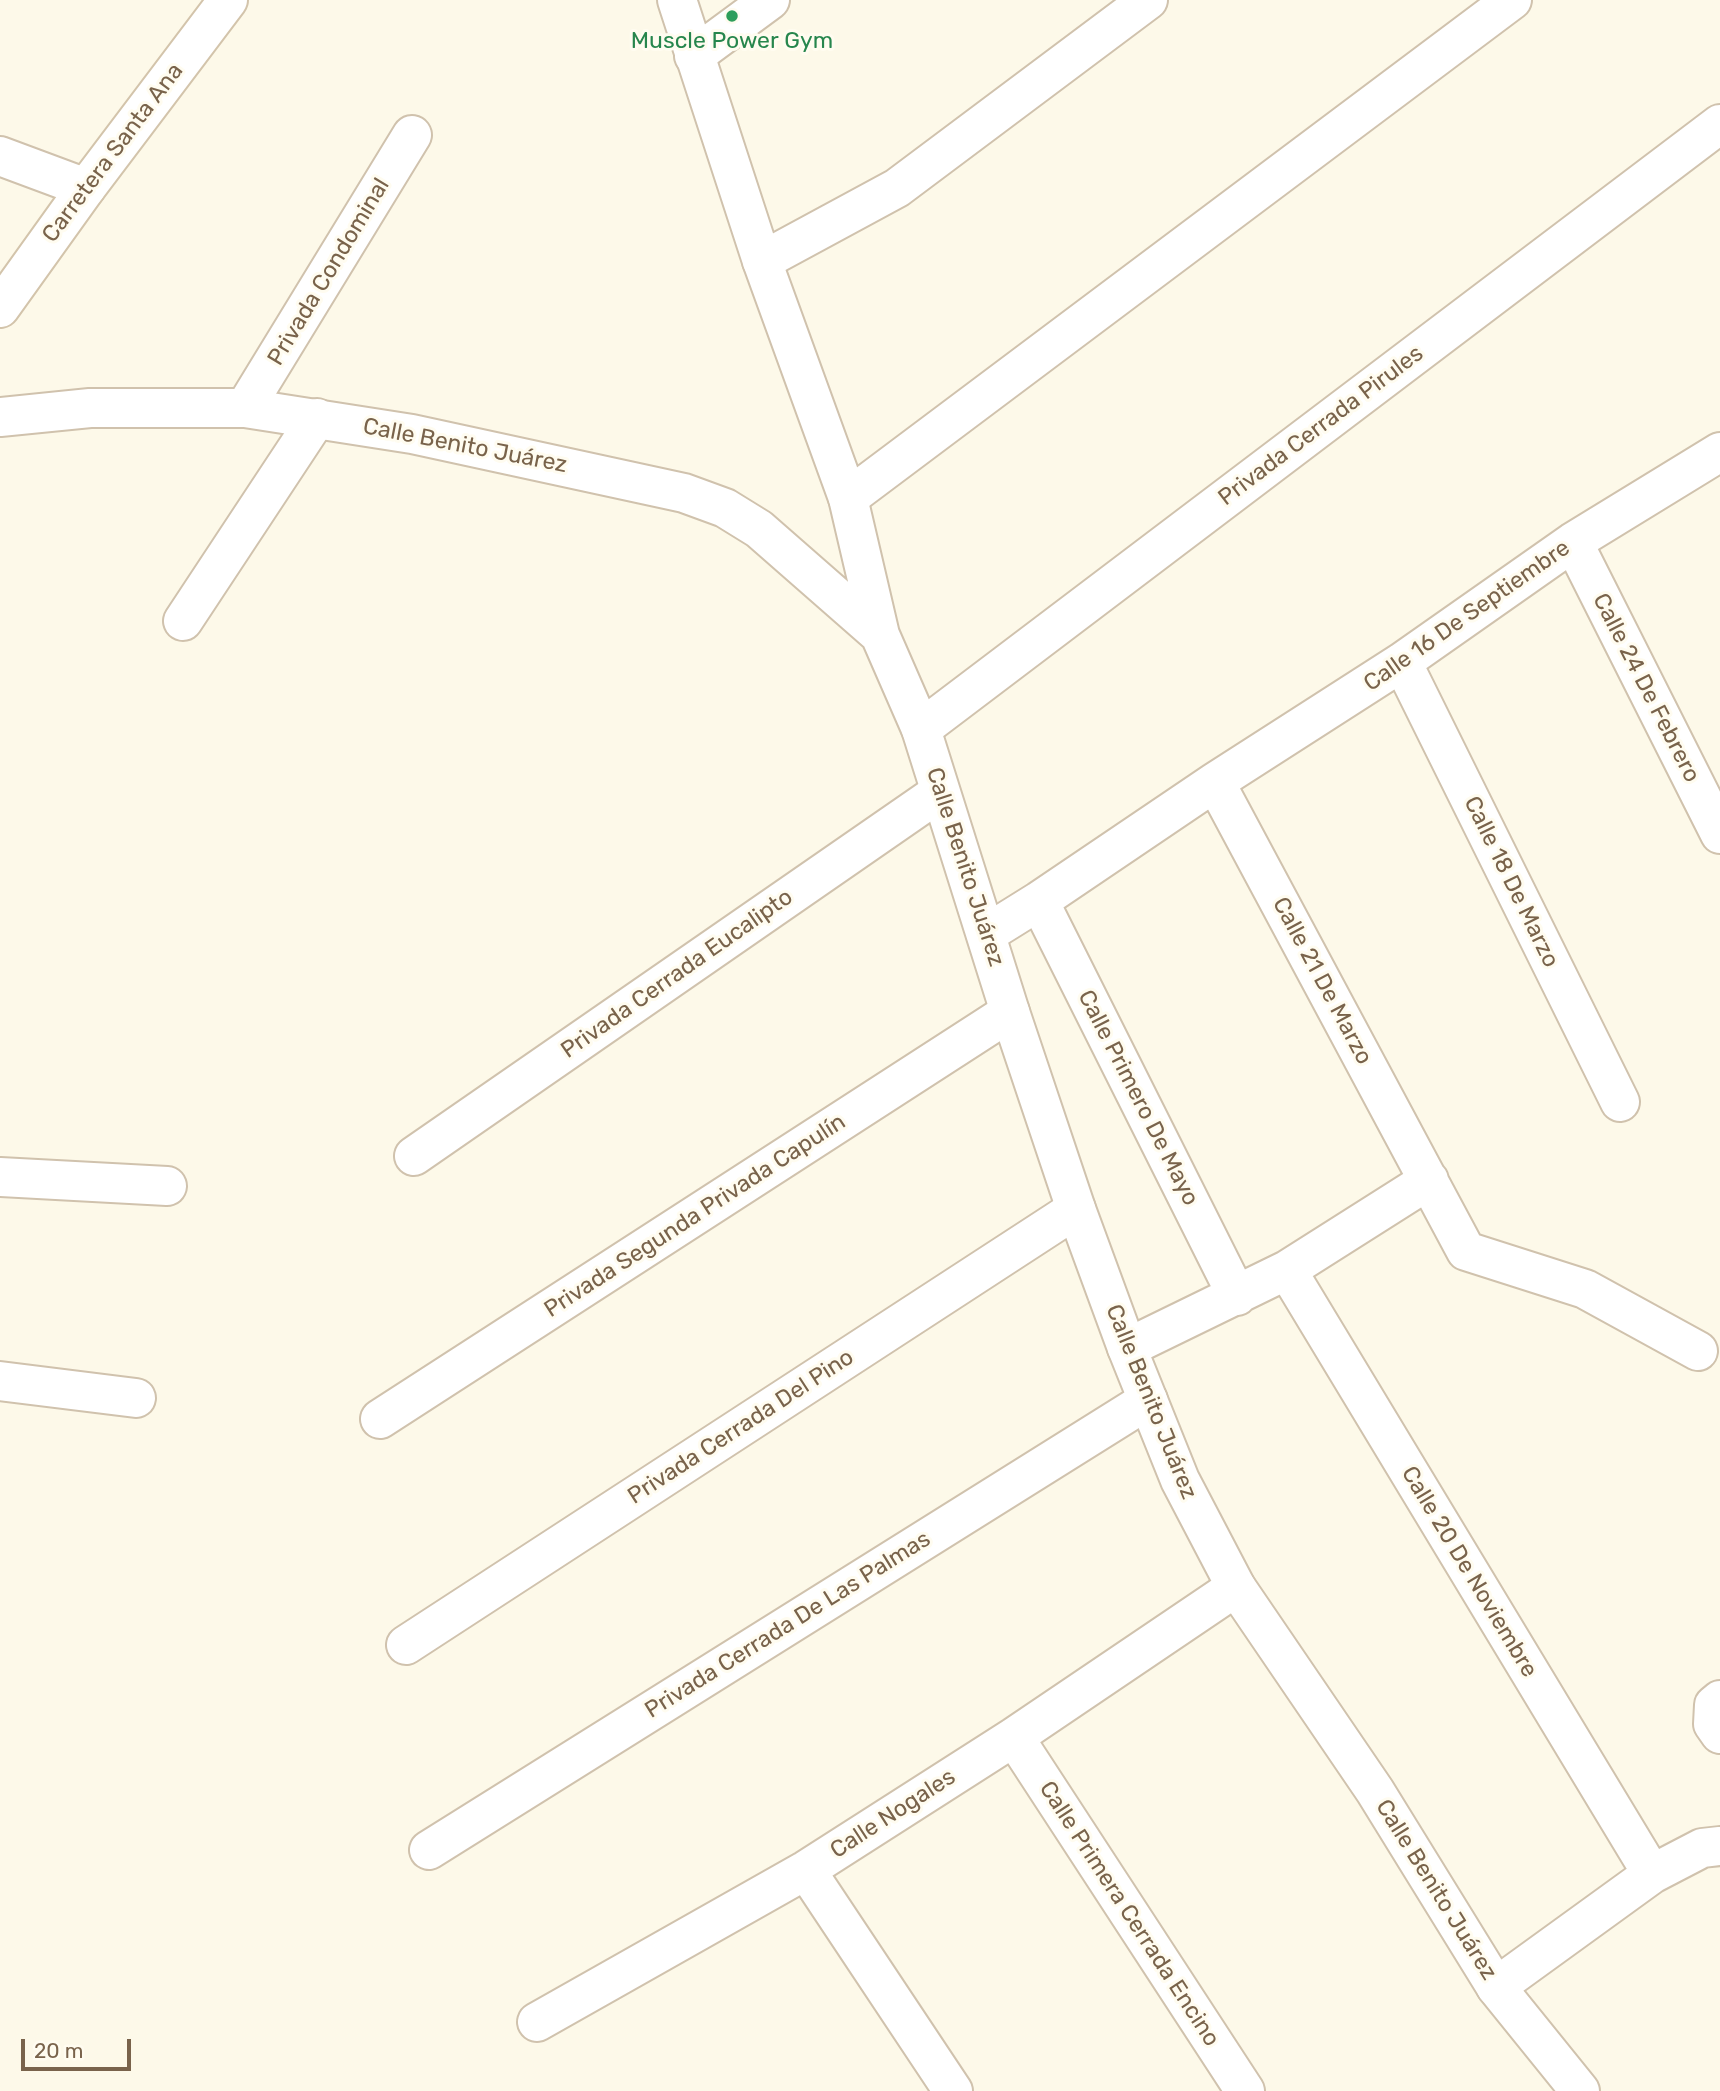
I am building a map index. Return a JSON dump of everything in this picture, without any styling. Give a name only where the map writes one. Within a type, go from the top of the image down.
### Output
[{"type":"street","name":"Carretera Santa Ana","points":[[0,308],[86,188],[228,0]]},
{"type":"street","name":"Calle Benito Juárez","points":[[677,0],[762,261],[848,498],[880,635],[921,729],[1010,1012],[1076,1209],[1127,1348],[1180,1480],[1236,1587],[1375,1791],[1496,1987],[1580,2091]]},
{"type":"street","points":[[762,261],[897,188],[1148,0]]},
{"type":"street","points":[[848,498],[1512,0]]},
{"type":"street","points":[[694,56],[763,3]]},
{"type":"street","name":"Privada Cerrada Pirules","points":[[921,729],[1720,124]]},
{"type":"street","name":"Privada Condominal","points":[[245,408],[412,135]]},
{"type":"street","points":[[0,156],[86,188]]},
{"type":"street","name":"Calle Benito Juárez","points":[[0,416],[90,408],[245,408],[317,418],[533,459],[684,493],[725,508],[759,528],[880,635]]},
{"type":"street","points":[[183,621],[317,418]]},
{"type":"street","name":"Calle 16 De Septiembre","points":[[986,934],[1402,662],[1573,542],[1720,452]]},
{"type":"street","name":"Calle 24 De Febrero","points":[[1573,542],[1720,834]]},
{"type":"street","name":"Calle 18 De Marzo","points":[[1402,662],[1620,1102]]},
{"type":"street","name":"Calle 21 De Marzo","points":[[1215,782],[1466,1251],[1585,1289],[1698,1351]]},
{"type":"street","name":"Privada Cerrada Eucalipto","points":[[414,1156],[940,792]]},
{"type":"street","name":"Calle Primero De Mayo","points":[[1040,901],[1237,1296]]},
{"type":"street","name":"Privada Segunda Privada Capulín","points":[[380,1419],[1010,1012]]},
{"type":"street","points":[[0,1178],[167,1186]]},
{"type":"street","points":[[1127,1348],[1287,1270],[1429,1180]]},
{"type":"street","name":"Privada Cerrada Del Pino","points":[[406,1645],[1076,1209]]},
{"type":"street","name":"Calle 20 De Noviembre","points":[[1287,1270],[1651,1874]]},
{"type":"street","points":[[0,1381],[136,1398]]},
{"type":"street","name":"Privada Cerrada De Las Palmas","points":[[429,1850],[1148,1400]]},
{"type":"street","name":"Calle Nogales","points":[[537,2022],[806,1870],[1014,1737],[1236,1587]]},
{"type":"street","points":[[1720,1700],[1714,1705],[1713,1724],[1720,1734]]},
{"type":"street","name":"Calle Primera Cerrada Encino","points":[[1014,1737],[1245,2091]]},
{"type":"street","points":[[1496,1987],[1651,1874],[1714,1856]]},
{"type":"street","points":[[806,1870],[953,2091]]},
{"type":"place","name":"Muscle Power Gym","points":[[732,16]]}]
